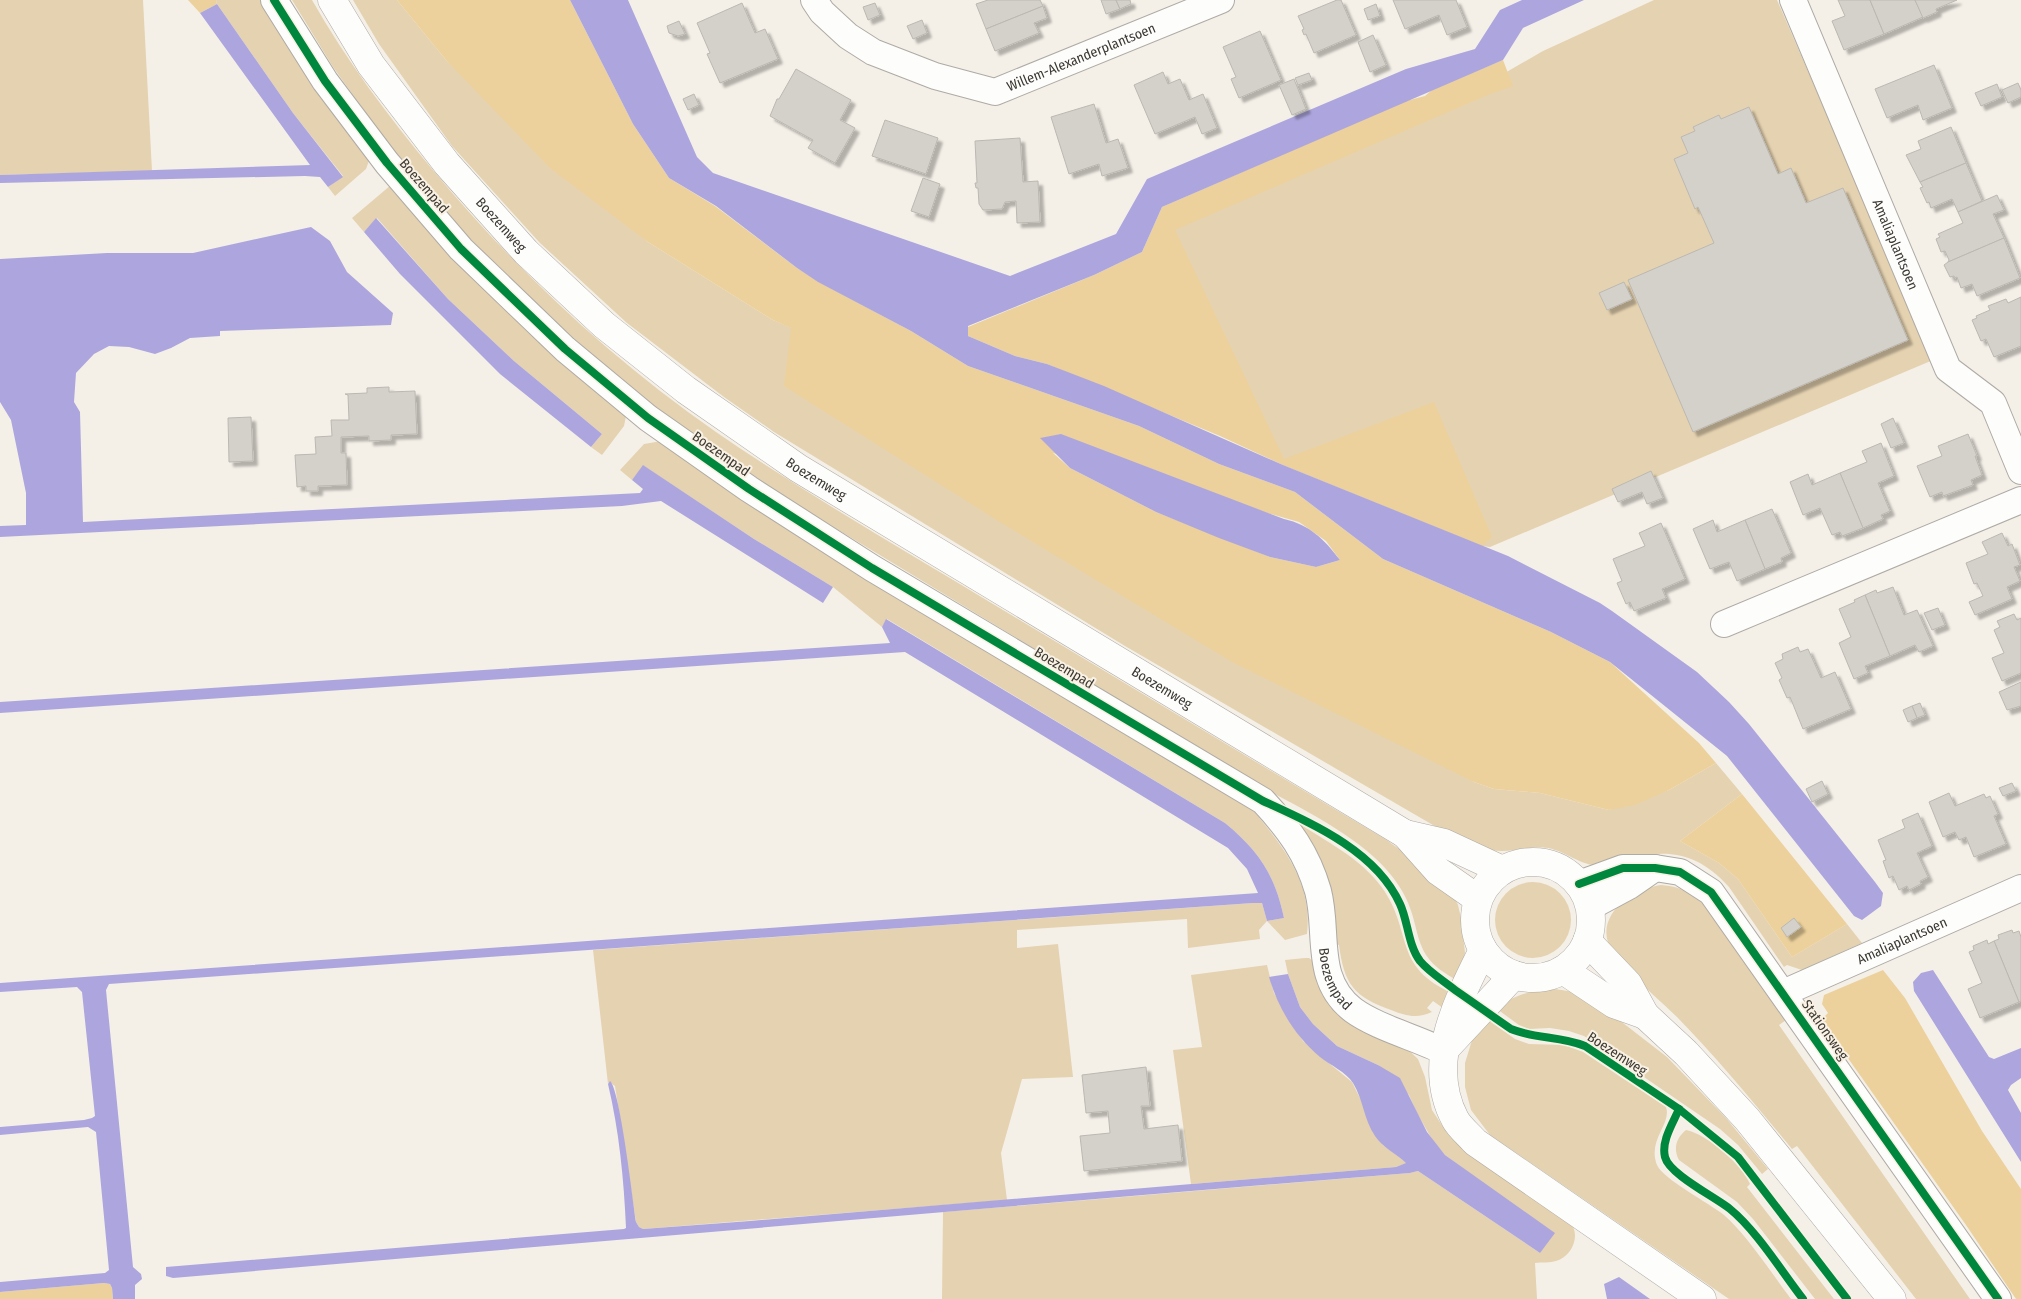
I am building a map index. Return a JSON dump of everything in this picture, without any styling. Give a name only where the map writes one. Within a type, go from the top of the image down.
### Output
[{"type":"main road","name":"Boezemweg","points":[[332,0],[371,64],[447,164],[526,252],[604,325],[686,390],[798,468],[1405,834],[1438,872],[1478,899]]},
{"type":"main road","name":"Boezemweg","points":[[1405,834],[1444,843],[1502,870]]},
{"type":"main road","points":[[1534,861],[1551,864],[1567,872],[1584,895],[1591,918],[1587,942],[1577,958],[1563,970],[1547,976],[1530,978],[1514,975],[1496,965],[1483,950],[1476,934],[1475,916],[1478,899],[1488,883],[1502,870],[1517,864],[1534,861]]},
{"type":"main road","points":[[1587,942],[1628,984],[1645,1015],[1686,1053],[1747,1120],[1892,1299]]},
{"type":"main road","points":[[1483,950],[1461,994],[1443,1051],[1443,1082],[1455,1120],[1475,1142],[1702,1299]]},
{"type":"main road","points":[[1563,970],[1614,1004],[1645,1015]]},
{"type":"main road","points":[[1443,1051],[1514,975]]},
{"type":"street","name":"Boezempad","points":[[274,0],[330,89],[387,163],[462,249],[565,349],[648,418],[749,488],[872,568],[1264,801],[1290,831],[1308,862],[1318,892],[1329,980],[1342,998],[1354,1010],[1368,1019],[1443,1051]]},
{"type":"street","name":"Willem-Alexanderplantsoen","points":[[814,0],[822,12],[848,36],[873,52],[935,76],[995,92],[1221,0]]},
{"type":"street","name":"Amaliaplantsoen","points":[[1793,0],[1948,369],[1993,403],[2021,471]]},
{"type":"street","points":[[1724,624],[2021,500]]},
{"type":"street","name":"Stationsweg","points":[[1584,895],[1630,886],[1655,868],[1680,872],[1711,892],[1998,1299]]},
{"type":"street","name":"Amaliaplantsoen","points":[[1783,993],[2021,888]]},
{"type":"shaded area","points":[[0,0],[143,0],[152,171],[0,175]]},
{"type":"shaded area","points":[[188,0],[216,0],[217,4],[200,13]]},
{"type":"shaded area","points":[[216,0],[265,0],[370,158],[366,169],[335,196],[328,187],[343,176],[293,113]]},
{"type":"shaded area","points":[[292,0],[312,0],[353,66],[399,129],[464,206],[530,277],[601,342],[676,403],[750,455],[818,498],[1385,839],[1409,856],[1453,895],[1458,905],[1465,953],[1458,981],[1436,967],[1426,955],[1408,904],[1394,879],[1379,862],[1350,838],[769,488],[635,394],[490,262],[429,195],[386,141],[333,67]]},
{"type":"shaded area","points":[[353,0],[397,0],[446,60],[648,242],[773,320],[792,328],[1474,782],[1494,789],[1540,793],[1609,810],[1669,790],[1716,763],[1742,794],[1680,841],[1719,863],[1738,879],[1792,957],[1847,924],[1862,943],[1802,970],[1787,965],[1784,967],[1729,887],[1714,872],[1698,862],[1683,856],[1652,854],[1599,866],[1548,848],[1536,847],[1496,851],[1457,839],[1125,646],[774,432],[724,397],[627,323],[540,243],[452,146],[379,44]]},
{"type":"shaded area","points":[[397,0],[570,0],[633,124],[669,178],[715,206],[797,268],[819,282],[911,331],[968,366],[1139,426],[1219,464],[1295,492],[1383,559],[1551,632],[1610,662],[1699,743],[1716,763],[1669,790],[1635,805],[1609,810],[1540,793],[1494,789],[1474,782],[1234,663],[1000,522],[784,386],[791,328],[773,320],[648,242],[550,168],[446,60]],"holes":[[[1053,453],[1299,522],[1326,541],[1340,560],[1316,567],[1270,557],[1156,512],[1070,468]]]},
{"type":"shaded area","points":[[570,0],[628,0],[697,157],[713,173],[1010,276],[1116,234],[1147,179],[1406,69],[1475,49],[1500,10],[1522,0],[1584,0],[1523,28],[1503,60],[1162,207],[1142,252],[1094,275],[968,326],[968,336],[1015,356],[1047,364],[1104,386],[1283,465],[1508,556],[1600,603],[1697,672],[1729,702],[1749,724],[1875,882],[1883,893],[1881,906],[1862,920],[1854,916],[1727,756],[1610,662],[1551,632],[1383,559],[1295,492],[1219,464],[1139,426],[968,366],[911,331],[818,282],[797,268],[716,206],[669,178],[633,124]]},
{"type":"shaded area","points":[[1654,0],[1777,0],[1933,360],[1490,547],[1482,546],[1281,464],[1169,225],[1503,74],[1543,51]]},
{"type":"shaded area","points":[[217,4],[293,113],[343,177],[328,187],[320,177],[305,176],[0,183],[0,175],[310,165],[200,13]]},
{"type":"shaded area","points":[[1503,60],[1513,86],[1490,94],[1175,230],[1284,459],[1434,402],[1492,537],[1482,546],[1283,465],[1220,436],[1047,364],[1015,356],[968,336],[968,327],[1094,275],[1142,252],[1162,207],[1402,102],[1425,96],[1433,89]]},
{"type":"shaded area","points":[[391,185],[444,248],[502,307],[563,363],[626,416],[624,426],[602,455],[591,447],[602,434],[514,361],[448,299],[377,218],[364,232],[352,218]]},
{"type":"shaded area","points":[[376,218],[448,299],[514,361],[602,434],[591,447],[500,374],[400,274],[364,232]]},
{"type":"shaded area","points":[[311,227],[330,241],[347,272],[393,313],[391,325],[220,331],[220,336],[190,338],[155,354],[129,347],[109,346],[94,354],[76,373],[74,402],[80,412],[83,522],[640,493],[643,489],[632,480],[643,465],[754,539],[833,587],[823,603],[661,501],[622,506],[0,537],[0,526],[26,525],[26,493],[11,420],[0,402],[0,259],[107,253],[193,253]]},
{"type":"shaded area","points":[[1061,434],[1301,525],[1322,539],[1340,560],[1316,567],[1270,557],[1156,512],[1070,468],[1040,438]]},
{"type":"shaded area","points":[[662,441],[1251,808],[1274,836],[1293,865],[1305,898],[1308,915],[1307,934],[1285,940],[1267,921],[1284,918],[1276,889],[1256,854],[1225,823],[887,619],[882,627],[833,587],[754,539],[644,466],[632,480],[620,470],[644,444]]},
{"type":"shaded area","points":[[886,619],[1225,823],[1237,833],[1264,865],[1276,889],[1284,918],[1267,921],[1262,903],[1253,903],[109,984],[106,990],[133,1267],[141,1274],[142,1279],[135,1285],[135,1299],[113,1299],[110,1284],[104,1283],[0,1292],[0,1282],[105,1273],[109,1270],[96,1132],[88,1127],[0,1135],[0,1127],[84,1120],[95,1116],[82,992],[77,987],[0,992],[0,983],[1258,893],[1247,869],[1228,848],[905,652],[0,713],[0,702],[890,643],[882,627]]},
{"type":"shaded area","points":[[1742,794],[1847,924],[1792,957],[1738,879],[1719,863],[1680,841]]},
{"type":"shaded area","points":[[1301,825],[1358,862],[1377,881],[1393,907],[1412,961],[1434,983],[1452,993],[1443,1008],[1433,1001],[1427,1008],[1432,1012],[1416,1016],[1407,1015],[1368,1000],[1353,987],[1344,970],[1339,945],[1336,944],[1320,858]]},
{"type":"shaded area","points":[[1533,882],[1548,885],[1560,893],[1568,905],[1571,920],[1568,935],[1560,947],[1548,955],[1533,958],[1518,955],[1506,947],[1498,935],[1495,920],[1498,905],[1506,893],[1518,885]]},
{"type":"shaded area","points":[[1661,885],[1685,891],[1705,904],[1786,1020],[1779,1025],[1970,1299],[1916,1299],[1797,1146],[1792,1149],[1707,1049],[1677,1017],[1630,973],[1614,954],[1606,933],[1613,913],[1629,897],[1650,887]]},
{"type":"shaded area","points":[[1253,903],[1262,903],[1267,921],[1259,930],[1260,939],[1188,948],[1187,919],[1017,930],[1017,948],[1058,944],[1073,1077],[1022,1079],[1001,1153],[1007,1200],[643,1229],[636,1222],[615,1086],[609,1082],[608,1084],[593,950]]},
{"type":"shaded area","points":[[1309,958],[1418,1059],[1425,1077],[1432,1110],[1447,1133],[1468,1154],[1572,1225],[1575,1236],[1573,1246],[1566,1256],[1554,1262],[1535,1263],[1537,1299],[942,1299],[943,1212],[1418,1171],[1540,1253],[1494,1191],[1445,1155],[1433,1141],[1409,1095],[1378,1065],[1337,1046],[1313,1024],[1300,1007],[1285,960]]},
{"type":"shaded area","points":[[1267,965],[1274,993],[1303,1041],[1352,1082],[1383,1145],[1407,1163],[1396,1167],[1191,1184],[1173,1050],[1202,1047],[1191,975]]},
{"type":"shaded area","points":[[1883,970],[1905,998],[1982,1131],[2021,1189],[2021,1299],[2016,1299],[1821,1020],[1828,1013],[1822,1004],[1824,995]]},
{"type":"shaded area","points":[[1933,970],[1989,1057],[1994,1059],[2021,1048],[2021,1078],[2011,1085],[2008,1090],[2021,1113],[2021,1162],[1914,991],[1913,982],[1921,973]]},
{"type":"shaded area","points":[[1288,974],[1300,1007],[1313,1024],[1337,1046],[1378,1065],[1400,1078],[1427,1132],[1445,1155],[1555,1233],[1540,1253],[1418,1171],[173,1278],[166,1276],[166,1267],[624,1229],[626,1228],[622,1173],[618,1137],[608,1084],[610,1081],[614,1089],[622,1124],[636,1222],[643,1229],[1396,1167],[1406,1163],[1382,1144],[1371,1130],[1359,1096],[1350,1079],[1311,1049],[1288,1021],[1277,1000],[1269,977]]},
{"type":"shaded area","points":[[1555,989],[1574,992],[1592,999],[1667,1057],[1726,1118],[1768,1169],[1762,1174],[1738,1145],[1720,1129],[1584,1036],[1550,1028],[1529,1029],[1519,1025],[1497,1009],[1518,996]]},
{"type":"shaded area","points":[[1488,1020],[1515,1039],[1529,1044],[1564,1045],[1583,1052],[1666,1107],[1666,1120],[1655,1148],[1657,1165],[1668,1177],[1733,1223],[1791,1299],[1729,1299],[1490,1135],[1471,1110],[1465,1087],[1465,1063],[1473,1037]]},
{"type":"shaded area","points":[[1686,1130],[1704,1137],[1723,1151],[1740,1168],[1750,1184],[1747,1187],[1834,1299],[1815,1299],[1753,1219],[1737,1202],[1679,1160],[1676,1144]]},
{"type":"shaded area","points":[[1619,1277],[1650,1299],[1607,1299],[1604,1284]]},
{"type":"shaded area","points":[[110,1284],[113,1299],[0,1299],[0,1292]]},
{"type":"building","points":[[988,0],[1040,0],[1043,6],[986,29],[976,4]]},
{"type":"building","points":[[1101,0],[1116,0],[1120,9],[1106,14]]},
{"type":"building","points":[[1116,0],[1130,0],[1131,4],[1120,9]]},
{"type":"building","points":[[1341,0],[1356,35],[1314,53],[1306,34],[1304,35],[1302,30],[1304,29],[1298,16]]},
{"type":"building","points":[[1393,0],[1456,0],[1467,27],[1447,35],[1439,15],[1405,29]]},
{"type":"building","points":[[1838,0],[1870,0],[1884,34],[1844,50],[1832,21],[1845,16]]},
{"type":"building","points":[[1870,0],[1915,0],[1923,17],[1884,34]]},
{"type":"building","points":[[1915,0],[1957,0],[1936,9],[1937,12],[1923,18]]},
{"type":"building","points":[[742,3],[755,33],[765,29],[778,59],[720,83],[707,54],[710,53],[697,23]]},
{"type":"building","points":[[875,3],[880,15],[868,20],[863,7]]},
{"type":"building","points":[[1376,4],[1380,16],[1368,20],[1364,9]]},
{"type":"building","points":[[1043,6],[1047,18],[1034,23],[1039,33],[995,51],[986,29]]},
{"type":"building","points":[[922,20],[927,33],[913,39],[907,26]]},
{"type":"building","points":[[679,21],[685,34],[678,36],[669,33],[667,26]]},
{"type":"building","points":[[1260,31],[1281,80],[1239,98],[1231,79],[1236,77],[1223,47]]},
{"type":"building","points":[[1373,35],[1386,65],[1370,72],[1358,42]]},
{"type":"building","points":[[1934,65],[1952,108],[1923,120],[1918,105],[1887,118],[1875,89]]},
{"type":"building","points":[[796,69],[851,100],[840,120],[855,128],[835,163],[808,148],[813,140],[770,116],[777,99],[779,99]]},
{"type":"building","points":[[1163,72],[1168,84],[1180,79],[1189,100],[1203,94],[1217,128],[1202,134],[1195,117],[1155,134],[1134,85]]},
{"type":"building","points":[[1309,73],[1312,80],[1298,85],[1295,78]]},
{"type":"building","points":[[1294,79],[1306,109],[1292,115],[1279,85]]},
{"type":"building","points":[[2018,83],[2021,97],[2008,103],[2002,90]]},
{"type":"building","points":[[1997,84],[2002,97],[1981,106],[1975,93]]},
{"type":"building","points":[[694,94],[699,105],[688,110],[683,99]]},
{"type":"building","points":[[1094,104],[1106,143],[1118,139],[1128,168],[1102,176],[1099,164],[1069,174],[1051,117]]},
{"type":"building","points":[[1749,107],[1778,174],[1791,168],[1806,203],[1843,188],[1908,340],[1693,432],[1628,280],[1714,243],[1698,207],[1695,209],[1674,159],[1688,153],[1681,137],[1695,131],[1693,127],[1719,115],[1721,119]]},
{"type":"building","points":[[885,120],[938,138],[926,174],[872,156]]},
{"type":"building","points":[[1951,127],[1966,163],[1920,182],[1906,155],[1921,149],[1918,141]]},
{"type":"building","points":[[1020,138],[1023,182],[1038,181],[1040,222],[1017,223],[1016,201],[1005,202],[1002,209],[983,210],[979,204],[978,188],[976,188],[975,183],[977,183],[975,141]]},
{"type":"building","points":[[1966,163],[1982,201],[1958,212],[1952,199],[1931,208],[1920,188],[1923,187],[1920,182]]},
{"type":"building","points":[[923,178],[940,184],[929,217],[911,211]]},
{"type":"building","points":[[1997,195],[2004,210],[1993,214],[2004,238],[1948,262],[1945,251],[1941,252],[1936,239],[1940,237],[1938,234],[1963,223],[1958,212]]},
{"type":"building","points":[[2004,238],[2020,278],[1977,296],[1972,284],[1961,288],[1957,277],[1950,277],[1944,265],[1948,262]]},
{"type":"building","points":[[1624,282],[1632,299],[1607,310],[1599,293]]},
{"type":"building","points":[[2021,297],[2021,346],[1994,357],[1986,339],[1981,341],[1972,320],[1977,318],[1976,316],[1990,310],[1988,306],[2006,299],[2008,303]]},
{"type":"building","points":[[389,387],[389,392],[415,391],[417,434],[391,435],[391,440],[369,441],[369,436],[341,437],[341,453],[346,453],[347,485],[318,486],[318,491],[306,491],[306,486],[297,487],[295,455],[316,454],[315,437],[332,436],[331,420],[349,420],[348,395],[345,394],[367,393],[367,388]]},
{"type":"building","points":[[251,417],[253,461],[229,462],[228,418]]},
{"type":"building","points":[[1893,418],[1904,443],[1891,448],[1881,424]]},
{"type":"building","points":[[1968,434],[1982,475],[1971,480],[1973,485],[1943,496],[1942,492],[1930,497],[1917,466],[1942,456],[1938,446]]},
{"type":"building","points":[[1881,443],[1894,476],[1878,483],[1890,511],[1881,515],[1883,519],[1863,528],[1840,473],[1867,462],[1862,451]]},
{"type":"building","points":[[1651,471],[1663,498],[1647,504],[1642,492],[1618,502],[1612,489]]},
{"type":"building","points":[[1840,473],[1863,528],[1842,536],[1840,532],[1832,535],[1820,508],[1803,515],[1790,482],[1808,474],[1812,485]]},
{"type":"building","points":[[1772,509],[1791,553],[1781,558],[1782,562],[1765,569],[1745,520]]},
{"type":"building","points":[[1713,520],[1717,532],[1745,520],[1765,569],[1737,581],[1729,562],[1710,569],[1693,529]]},
{"type":"building","points":[[1661,523],[1685,579],[1662,589],[1666,598],[1634,611],[1630,602],[1626,604],[1617,583],[1622,581],[1613,559],[1645,546],[1639,533]]},
{"type":"building","points":[[2002,533],[2008,546],[2012,544],[2020,565],[2014,567],[2020,581],[2007,587],[2012,599],[1975,615],[1969,602],[1983,596],[1977,583],[1974,584],[1966,563],[1988,554],[1982,542]]},
{"type":"building","points":[[1893,587],[1904,615],[1917,610],[1933,646],[1919,652],[1915,645],[1890,656],[1865,595],[1876,590],[1877,593]]},
{"type":"building","points":[[1865,595],[1890,656],[1865,666],[1868,673],[1854,679],[1839,643],[1851,637],[1839,609]]},
{"type":"building","points":[[1938,608],[1945,625],[1932,630],[1924,613]]},
{"type":"building","points":[[2014,614],[2017,620],[2021,618],[2021,673],[2002,681],[1992,658],[2004,653],[1994,630],[2000,627],[1997,621]]},
{"type":"building","points":[[1798,647],[1800,652],[1808,649],[1821,678],[1835,672],[1851,709],[1803,729],[1790,697],[1787,698],[1779,680],[1782,678],[1775,663],[1783,659],[1782,654]]},
{"type":"building","points":[[2021,682],[2021,706],[2007,710],[1999,692]]},
{"type":"building","points":[[1920,703],[1925,715],[1917,718],[1912,706]]},
{"type":"building","points":[[1912,706],[1917,718],[1908,722],[1903,710]]},
{"type":"building","points":[[1822,781],[1828,794],[1812,802],[1806,789]]},
{"type":"building","points":[[2012,783],[2016,791],[2003,796],[1999,788]]},
{"type":"building","points":[[1949,793],[1955,806],[1984,794],[1986,798],[1990,796],[1998,814],[1994,816],[2006,844],[1974,857],[1966,837],[1959,840],[1955,832],[1943,837],[1929,802]]},
{"type":"building","points":[[1918,813],[1932,846],[1917,853],[1928,877],[1920,881],[1921,884],[1909,890],[1907,886],[1899,890],[1893,876],[1889,878],[1883,861],[1886,860],[1878,840],[1905,828],[1902,820]]},
{"type":"building","points":[[1794,918],[1801,927],[1787,937],[1781,928]]},
{"type":"building","points":[[2012,930],[2013,933],[2019,931],[2021,937],[2021,1001],[2019,1002],[1994,941],[1999,939],[1998,935]]},
{"type":"building","points":[[1987,940],[1988,944],[1994,941],[2019,1002],[1980,1018],[1968,989],[1982,983],[1969,952],[1974,950],[1973,946]]},
{"type":"building","points":[[1146,1067],[1150,1106],[1141,1106],[1144,1129],[1178,1125],[1182,1161],[1084,1171],[1080,1136],[1110,1133],[1108,1111],[1086,1113],[1082,1075]]},
{"type":"cycle path","points":[[274,0],[325,81],[387,163],[461,249],[565,349],[648,418],[749,489],[872,568],[1263,801],[1322,830],[1359,854],[1376,869],[1389,885],[1403,911],[1416,955],[1428,969],[1511,1029],[1585,1046],[1679,1109],[1738,1157],[1847,1299]]},
{"type":"cycle path","points":[[1579,884],[1623,868],[1655,868],[1680,872],[1711,892],[1998,1299]]},
{"type":"cycle path","points":[[1679,1109],[1668,1132],[1665,1145],[1664,1151],[1668,1164],[1683,1178],[1723,1204],[1740,1218],[1803,1299]]}]
